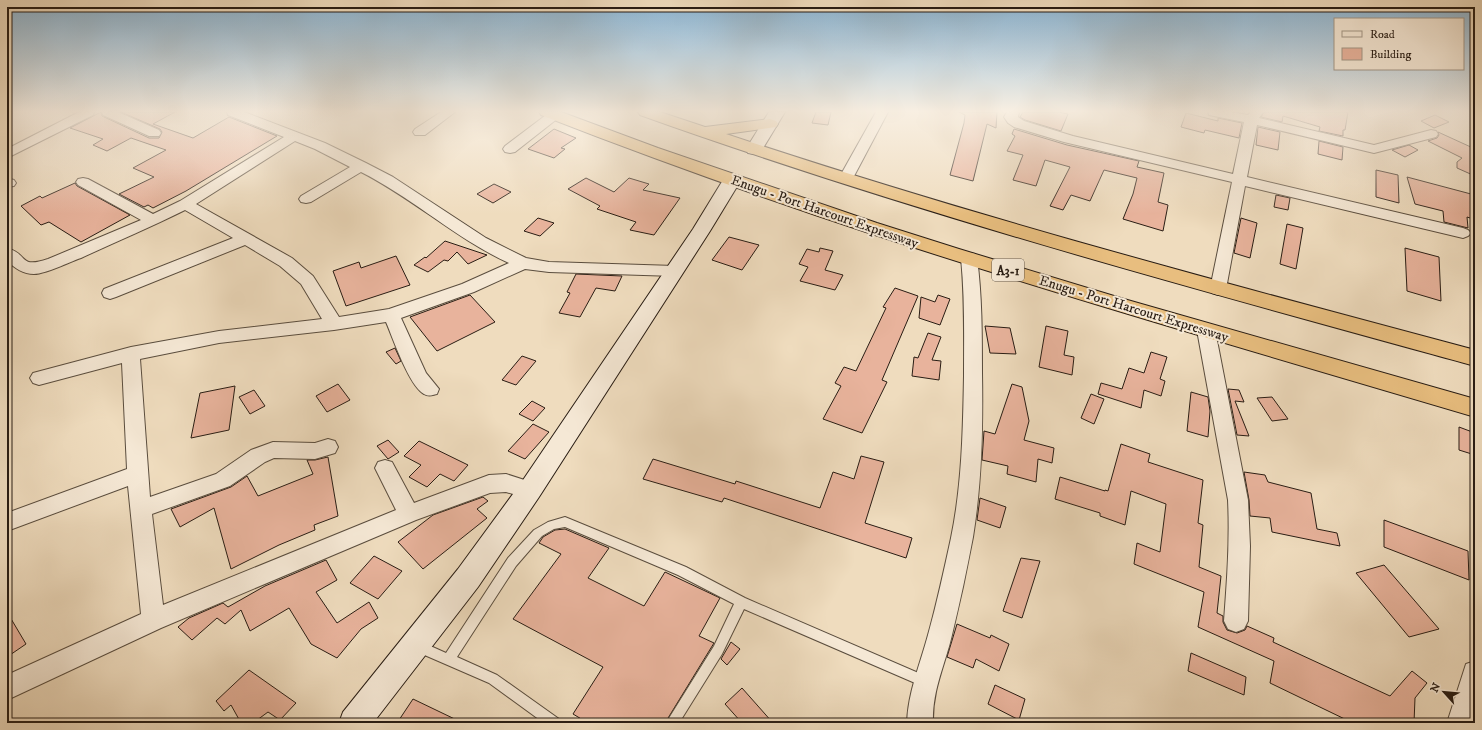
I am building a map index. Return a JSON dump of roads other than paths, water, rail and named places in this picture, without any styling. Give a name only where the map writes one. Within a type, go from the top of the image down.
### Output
[{"type":"highway","name":"Enugu - Port Harcourt Expressway","points":[[637,146],[870,227],[969,258],[1206,330],[1475,408]]},
{"type":"highway","points":[[745,146],[1021,232],[1218,289],[1475,358]]},
{"type":"highway","points":[[784,146],[793,162]]},
{"type":"main road","points":[[354,723],[468,578],[530,490],[675,271],[732,180]]},
{"type":"street","points":[[7,154],[22,146]]},
{"type":"street","points":[[7,253],[24,267],[36,269],[54,263],[153,220],[185,204],[278,146]]},
{"type":"street","points":[[320,146],[394,184],[481,242],[523,263],[549,267],[675,271]]},
{"type":"street","points":[[510,149],[513,146]]},
{"type":"street","points":[[846,178],[863,146]]},
{"type":"street","points":[[1101,146],[1463,233]]},
{"type":"street","points":[[1218,289],[1239,178],[1247,146]]},
{"type":"street","points":[[1360,146],[1374,150],[1388,146]]},
{"type":"street","points":[[306,199],[361,166]]},
{"type":"street","points":[[83,182],[153,220]]},
{"type":"street","points":[[185,204],[286,262],[307,280],[334,324]]},
{"type":"street","points":[[110,293],[246,239]]},
{"type":"street","points":[[920,723],[920,709],[926,682],[940,636],[962,536],[974,440],[972,284],[969,258]]},
{"type":"street","points":[[39,378],[131,354],[219,337],[334,324],[391,315],[468,288],[523,263]]},
{"type":"street","points":[[391,315],[419,377],[430,388]]},
{"type":"street","points":[[1206,330],[1238,500],[1240,552],[1236,621]]},
{"type":"street","points":[[131,354],[137,474],[153,620]]},
{"type":"street","points":[[141,508],[223,480],[234,474],[258,456],[273,450],[315,451],[328,447]]},
{"type":"street","points":[[385,468],[409,514]]},
{"type":"street","points":[[7,522],[137,474]]},
{"type":"street","points":[[7,688],[153,620],[409,514],[489,484],[506,483],[530,490]]},
{"type":"street","points":[[1460,723],[1475,673]]},
{"type":"lane","points":[[448,660],[512,562],[538,533],[552,525],[565,522],[682,571],[741,602],[926,682]]},
{"type":"lane","points":[[672,723],[718,650],[741,602]]},
{"type":"lane","points":[[416,645],[492,679],[538,719],[554,723]]}]
